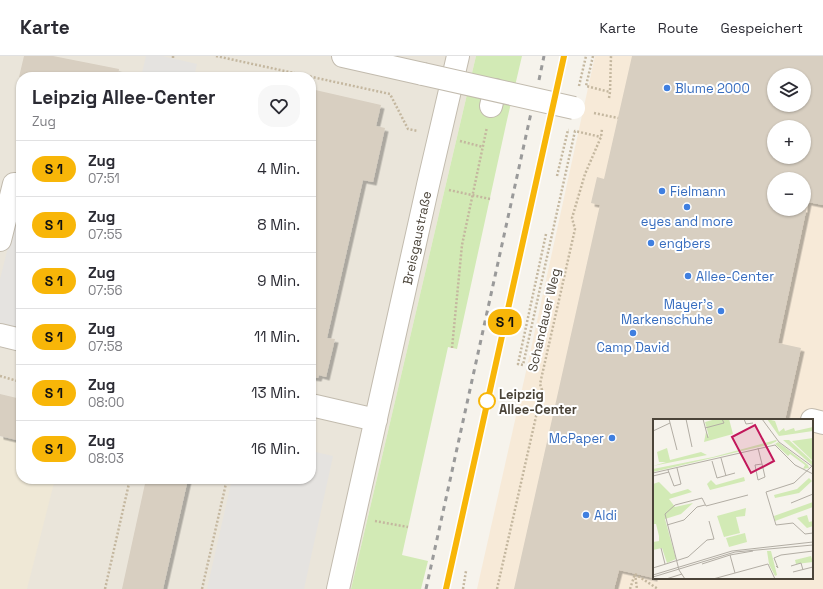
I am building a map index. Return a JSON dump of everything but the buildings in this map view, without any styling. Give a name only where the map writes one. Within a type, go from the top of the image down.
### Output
[{"type":"street","points":[[343,56],[378,60],[493,98],[583,110]]},
{"type":"street","name":"Breisgaustraße","points":[[338,589],[458,56]]},
{"type":"street","points":[[0,240],[12,183]]},
{"type":"street","points":[[0,335],[16,339]]},
{"type":"street","points":[[316,406],[376,420]]},
{"type":"path","points":[[216,56],[289,72]]},
{"type":"path","points":[[586,56],[583,110],[618,118]]},
{"type":"path","points":[[592,56],[586,86],[610,92]]},
{"type":"path","points":[[609,98],[611,56]]},
{"type":"path","points":[[316,78],[390,94],[408,129],[440,136]]},
{"type":"path","name":"Schandauer Weg","points":[[497,589],[542,390],[540,384],[575,229],[572,218],[585,174],[601,136],[602,129]]},
{"type":"path","points":[[557,176],[568,130]]},
{"type":"path","points":[[546,234],[518,364],[523,366],[575,131],[601,136]]},
{"type":"path","points":[[452,348],[462,245],[484,141]]},
{"type":"path","points":[[472,195],[490,199]]},
{"type":"path","points":[[0,376],[16,381]]},
{"type":"path","points":[[105,589],[129,484]]},
{"type":"path","points":[[202,589],[226,484]]},
{"type":"path","points":[[355,517],[408,527]]},
{"type":"path","points":[[463,589],[466,571]]},
{"type":"path","points":[[630,589],[635,574]]},
{"type":"path","points":[[635,574],[637,589]]},
{"type":"path","points":[[635,574],[658,589]]},
{"type":"shaded area","points":[[0,56],[476,56],[351,589],[0,589]]},
{"type":"shaded area","points":[[146,56],[162,56],[197,64],[195,72],[142,72]]},
{"type":"shaded area","name":"Allee-Center","points":[[595,56],[823,56],[823,589],[477,589]]},
{"type":"shaded area","points":[[16,215],[16,329],[0,324],[0,279]]},
{"type":"shaded area","points":[[0,437],[16,441],[16,484],[54,484],[27,589],[0,589]]},
{"type":"shaded area","points":[[316,452],[333,456],[304,589],[207,589],[231,484],[316,484]]},
{"type":"green space","points":[[476,56],[522,56],[457,349],[448,347],[402,555],[428,561],[421,589],[351,589]]},
{"type":"railway","points":[[539,80],[544,56]]},
{"type":"railway","points":[[557,84],[564,56]]},
{"type":"railway","points":[[426,589],[531,113]]},
{"type":"railway","points":[[446,589],[550,117]]},
{"type":"train","points":[[446,589],[564,56]]},
{"type":"place","name":"Blume 2000","points":[[667,88]]},
{"type":"place","name":"Fielmann","points":[[662,191]]},
{"type":"place","name":"eyes and more","points":[[687,207]]},
{"type":"place","name":"engbers","points":[[651,243]]},
{"type":"place","name":"Allee-Center","points":[[688,276]]},
{"type":"place","name":"Mayer's Markenschuhe","points":[[721,311]]},
{"type":"place","name":"Camp David","points":[[633,333]]},
{"type":"place","name":"Leipzig Allee-Center","points":[[487,401]]},
{"type":"place","name":"McPaper","points":[[612,438]]},
{"type":"place","name":"Aldi","points":[[586,515]]}]
